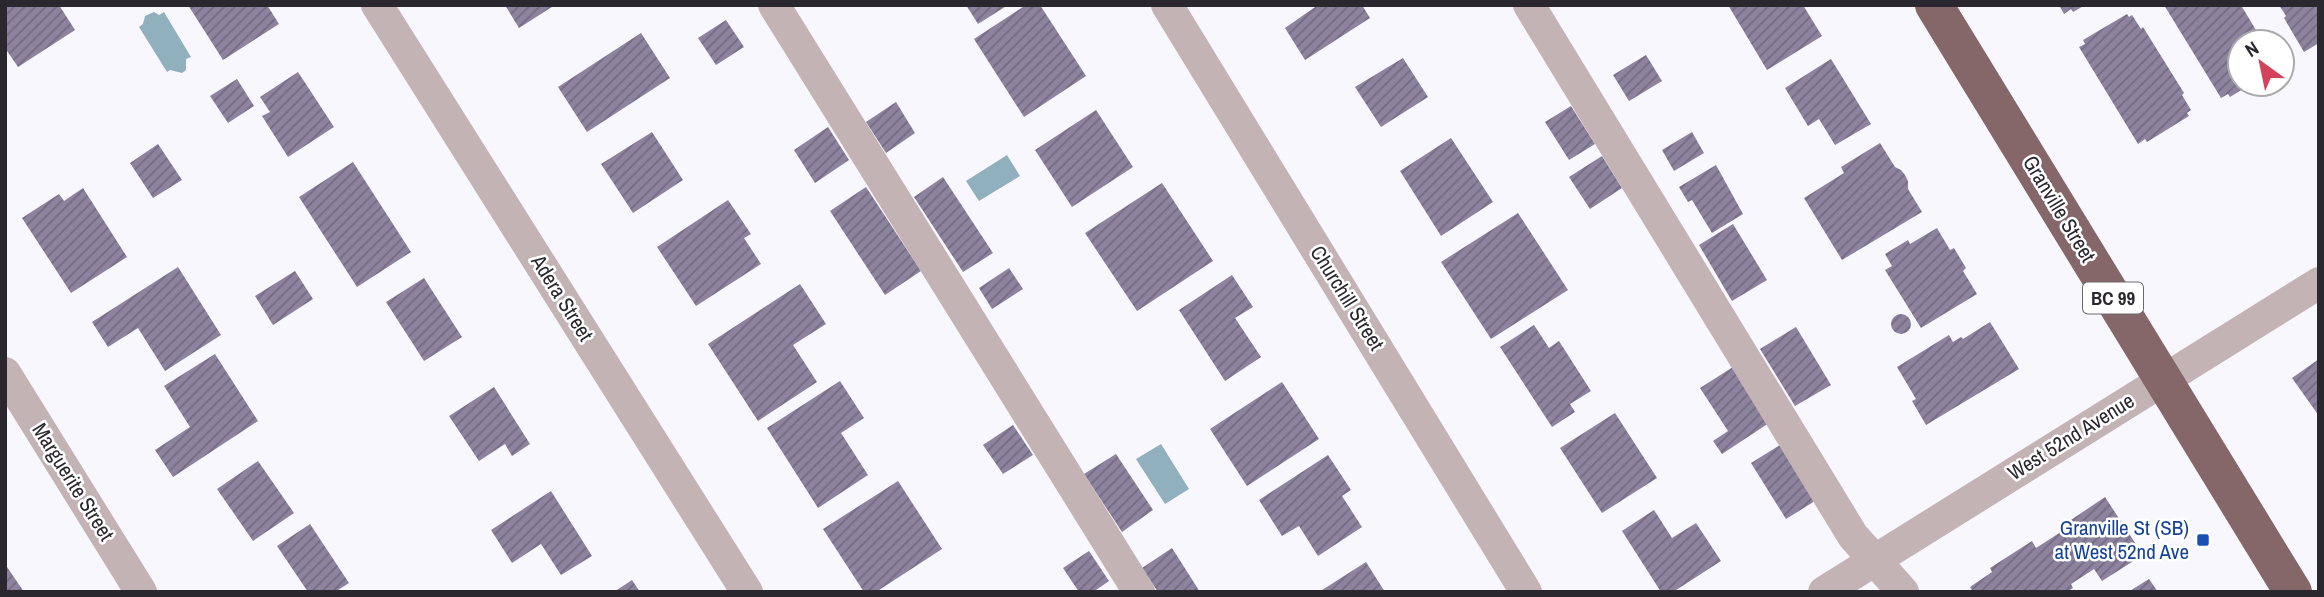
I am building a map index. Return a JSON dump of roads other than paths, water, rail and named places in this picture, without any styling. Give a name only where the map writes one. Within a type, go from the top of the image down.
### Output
[{"type":"highway","name":"Granville Street","points":[[1934,5],[2293,592]]},
{"type":"street","name":"Adera Street","points":[[377,5],[747,592]]},
{"type":"street","points":[[774,5],[1139,592]]},
{"type":"street","name":"Churchill Street","points":[[1167,5],[1527,592]]},
{"type":"street","points":[[1529,5],[1853,536],[1903,592]]},
{"type":"street","name":"West 52nd Avenue","points":[[1825,592],[2319,284]]},
{"type":"street","name":"Marguerite Street","points":[[5,373],[141,592]]},
{"type":"water","points":[[154,12],[159,15],[164,12],[191,57],[186,59],[186,70],[182,73],[170,70],[167,72],[139,27],[145,16]]},
{"type":"water","points":[[1007,155],[1020,176],[979,201],[966,181]]},
{"type":"water","points":[[1161,444],[1189,489],[1165,504],[1136,459]]},
{"type":"place","name":"Granville St (SB) at West 52nd Ave","points":[[2203,540]]}]
